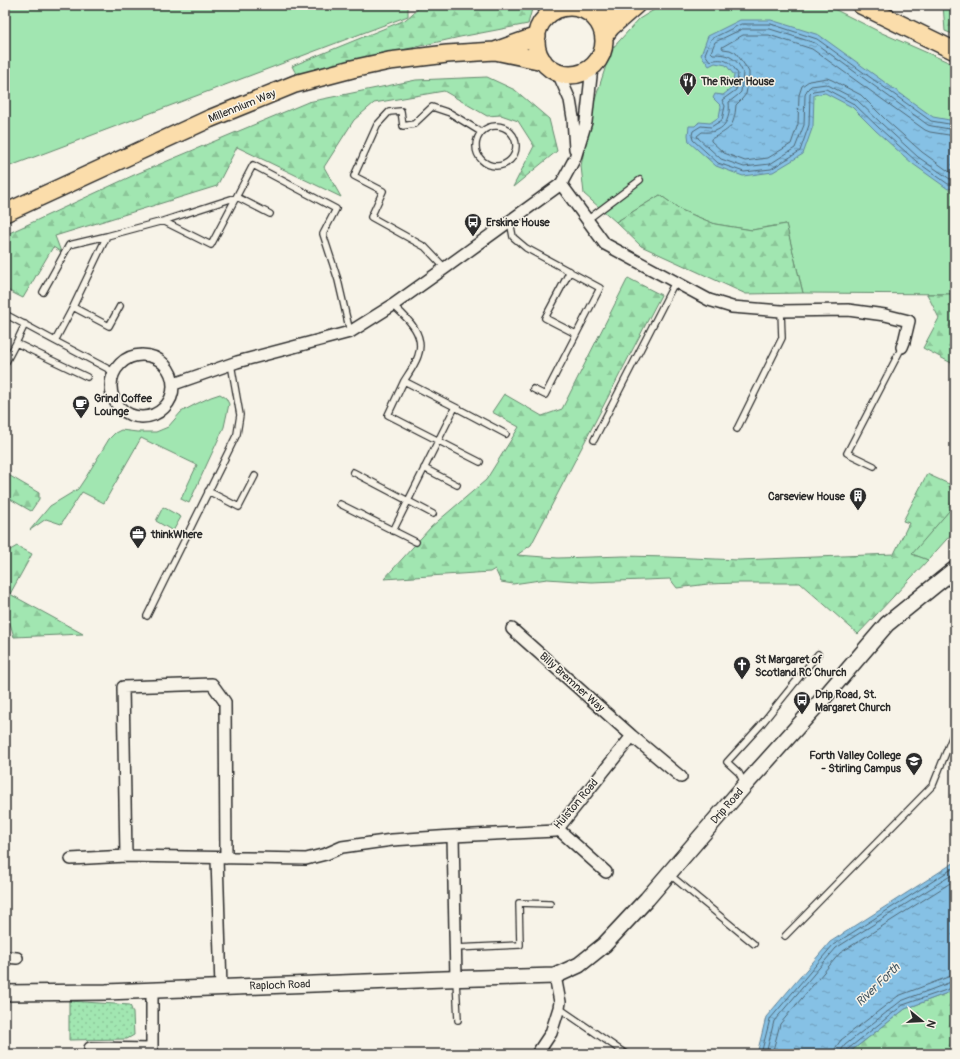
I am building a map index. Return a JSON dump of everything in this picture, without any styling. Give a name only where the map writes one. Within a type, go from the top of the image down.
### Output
[{"type":"main road","points":[[590,13],[604,12],[624,5]]},
{"type":"main road","points":[[604,36],[611,27],[636,5]]},
{"type":"main road","points":[[861,5],[953,50]]},
{"type":"main road","points":[[568,6],[580,8],[590,13],[600,23],[604,36],[602,54],[598,61],[592,68],[575,75],[558,73],[543,61],[536,45],[536,36],[546,11],[556,10],[568,6]]},
{"type":"main road","name":"Millennium Way","points":[[495,51],[536,36]]},
{"type":"main road","name":"Millennium Way","points":[[5,213],[209,119],[295,84],[389,61],[447,54],[495,51],[543,61]]},
{"type":"street","points":[[174,384],[237,362],[350,332],[393,305],[561,184],[575,158],[586,122],[592,68]]},
{"type":"street","points":[[558,73],[570,100],[573,118],[575,158]]},
{"type":"street","points":[[561,184],[605,244],[709,300],[732,306],[781,311],[848,310],[885,315],[909,321],[902,347]]},
{"type":"street","points":[[140,355],[151,356],[161,361],[167,367],[174,384],[171,399],[165,408],[156,414],[146,417],[135,417],[125,412],[117,405],[112,395],[111,387],[112,376],[118,366],[126,359],[140,355]]},
{"type":"street","name":"Drip Road","points":[[555,976],[579,965],[604,945],[647,899],[887,624],[955,568]]},
{"type":"street","name":"Billy Bremner Way","points":[[512,629],[632,736],[681,777]]},
{"type":"street","points":[[126,856],[123,687],[212,684],[226,702],[221,858],[221,988]]},
{"type":"street","name":"Hulston Road","points":[[71,859],[126,856],[306,859],[326,854],[342,847],[392,840],[556,831],[632,736]]},
{"type":"street","points":[[558,829],[606,872]]},
{"type":"street","points":[[453,836],[456,978]]},
{"type":"street","points":[[5,957],[17,958]]},
{"type":"street","points":[[537,1054],[551,1033],[559,1008],[560,1002],[555,976]]},
{"type":"street","name":"Raploch Road","points":[[5,993],[106,992],[456,978],[555,976]]},
{"type":"street","points":[[90,1048],[152,1051],[152,990]]},
{"type":"lane","points":[[445,268],[425,247],[371,217],[383,192],[354,176],[377,125],[389,112],[401,111],[403,126],[414,124],[432,107],[450,113],[480,132]]},
{"type":"lane","points":[[496,125],[502,126],[510,131],[514,137],[516,147],[510,160],[503,165],[496,166],[483,162],[478,157],[475,143],[480,132],[486,127],[496,125]]},
{"type":"lane","points":[[163,221],[212,245],[254,166],[336,209],[323,234],[338,280],[350,332]]},
{"type":"lane","points":[[587,220],[640,180]]},
{"type":"lane","points":[[43,292],[69,245],[163,221],[237,197],[270,214]]},
{"type":"lane","points":[[510,221],[513,237],[526,248],[600,288],[545,395],[533,389]]},
{"type":"lane","points":[[55,341],[107,236]]},
{"type":"lane","points":[[570,271],[545,318],[576,334]]},
{"type":"lane","points":[[594,440],[675,282]]},
{"type":"lane","points":[[393,305],[415,328],[420,340],[419,355],[404,381],[388,416],[480,462]]},
{"type":"lane","points":[[73,307],[109,326],[120,306]]},
{"type":"lane","points":[[737,429],[782,338],[781,311]]},
{"type":"lane","points":[[5,314],[114,372]]},
{"type":"lane","points":[[5,364],[25,324]]},
{"type":"lane","points":[[16,342],[87,377]]},
{"type":"lane","points":[[874,466],[847,453],[902,347]]},
{"type":"lane","points":[[146,616],[237,434],[240,415],[231,364]]},
{"type":"lane","points":[[404,381],[506,434]]},
{"type":"lane","points":[[393,531],[455,407]]},
{"type":"lane","points":[[424,468],[457,485]]},
{"type":"lane","points":[[352,472],[433,514]]},
{"type":"lane","points":[[208,491],[239,507],[255,476]]},
{"type":"lane","points":[[340,504],[416,542]]},
{"type":"lane","points":[[745,785],[739,773],[727,762],[760,726],[818,654]]},
{"type":"lane","points":[[785,936],[933,785],[955,730]]},
{"type":"lane","points":[[669,874],[754,944]]},
{"type":"lane","points":[[455,948],[520,945],[519,903],[550,904]]},
{"type":"lane","points":[[456,978],[458,1020]]},
{"type":"lane","points":[[559,1008],[626,1054]]},
{"type":"green space","points":[[5,5],[408,5],[408,16],[5,168]]},
{"type":"green space","points":[[419,5],[463,5],[463,7],[488,5],[533,5],[528,24],[460,37],[296,74],[292,66],[405,20],[419,8]]},
{"type":"green space","points":[[662,5],[826,5],[882,33],[955,65],[955,294],[803,293],[786,224],[752,230],[715,224],[681,210],[660,195],[616,222],[584,194],[581,166],[592,109],[611,50],[639,19]]},
{"type":"green space","points":[[943,5],[955,5],[955,35],[945,31]]},
{"type":"green space","points":[[487,77],[515,90],[549,119],[557,151],[513,187],[534,146],[518,121],[501,115],[487,116],[444,91],[374,103],[354,120],[324,167],[341,197],[237,147],[217,186],[55,236],[61,252],[53,247],[23,298],[5,289],[5,235],[134,175],[308,102],[416,80]]},
{"type":"green space","points":[[660,195],[681,210],[715,224],[752,230],[786,224],[803,293],[746,294],[641,246],[616,222]]},
{"type":"green space","points":[[628,278],[661,295],[531,545],[517,555],[558,558],[624,556],[739,560],[894,554],[909,523],[903,521],[927,474],[949,484],[955,473],[955,504],[912,554],[928,560],[858,634],[800,583],[708,584],[677,588],[670,579],[591,582],[547,579],[513,584],[501,582],[495,569],[490,572],[384,579],[431,527],[486,480],[519,427],[492,412],[504,394],[542,416],[562,409]]},
{"type":"green space","points":[[927,294],[955,294],[955,365],[923,348],[939,318]]},
{"type":"green space","points":[[220,394],[226,398],[229,404],[224,427],[189,503],[181,499],[197,465],[141,438],[104,503],[82,492],[61,524],[46,519],[30,530],[50,506],[78,489],[109,439],[115,433],[121,430],[156,432],[168,427],[181,412]]},
{"type":"green space","points":[[5,473],[39,493],[39,499],[31,511],[5,496]]},
{"type":"green space","points":[[955,504],[955,530],[928,560],[911,554]]},
{"type":"green space","points":[[163,507],[181,517],[173,531],[156,521]]},
{"type":"green space","points":[[17,546],[32,554],[10,594],[83,634],[14,637],[5,606],[5,553]]},
{"type":"green space","points":[[955,990],[955,1054],[849,1054],[905,1009]]},
{"type":"green space","points":[[69,1001],[130,1005],[133,1013],[134,1035],[127,1039],[69,1040]]},
{"type":"water","points":[[740,20],[771,20],[819,35],[933,117],[955,121],[955,188],[948,189],[913,164],[852,107],[825,93],[814,95],[813,126],[803,154],[773,172],[743,176],[716,166],[689,142],[689,126],[695,126],[699,122],[710,123],[719,117],[721,106],[713,98],[715,94],[723,95],[732,88],[734,75],[726,65],[715,63],[709,66],[701,55],[708,36]]},
{"type":"water","name":"River Forth","points":[[955,862],[955,990],[905,1009],[849,1054],[757,1054],[766,1017],[830,942]]},
{"type":"place","name":"The River House","points":[[688,96]]},
{"type":"place","name":"Erskine House","points":[[473,237]]},
{"type":"place","name":"Grind Coffee Lounge","points":[[81,419]]},
{"type":"place","name":"Carseview House","points":[[858,511]]},
{"type":"place","name":"thinkWhere","points":[[138,549]]},
{"type":"place","name":"St Margaret of Scotland RC Church","points":[[742,680]]},
{"type":"place","name":"Drip Road, St. Margaret Church","points":[[802,715]]},
{"type":"place","name":"Forth Valley College - Stirling Campus","points":[[914,776]]}]
